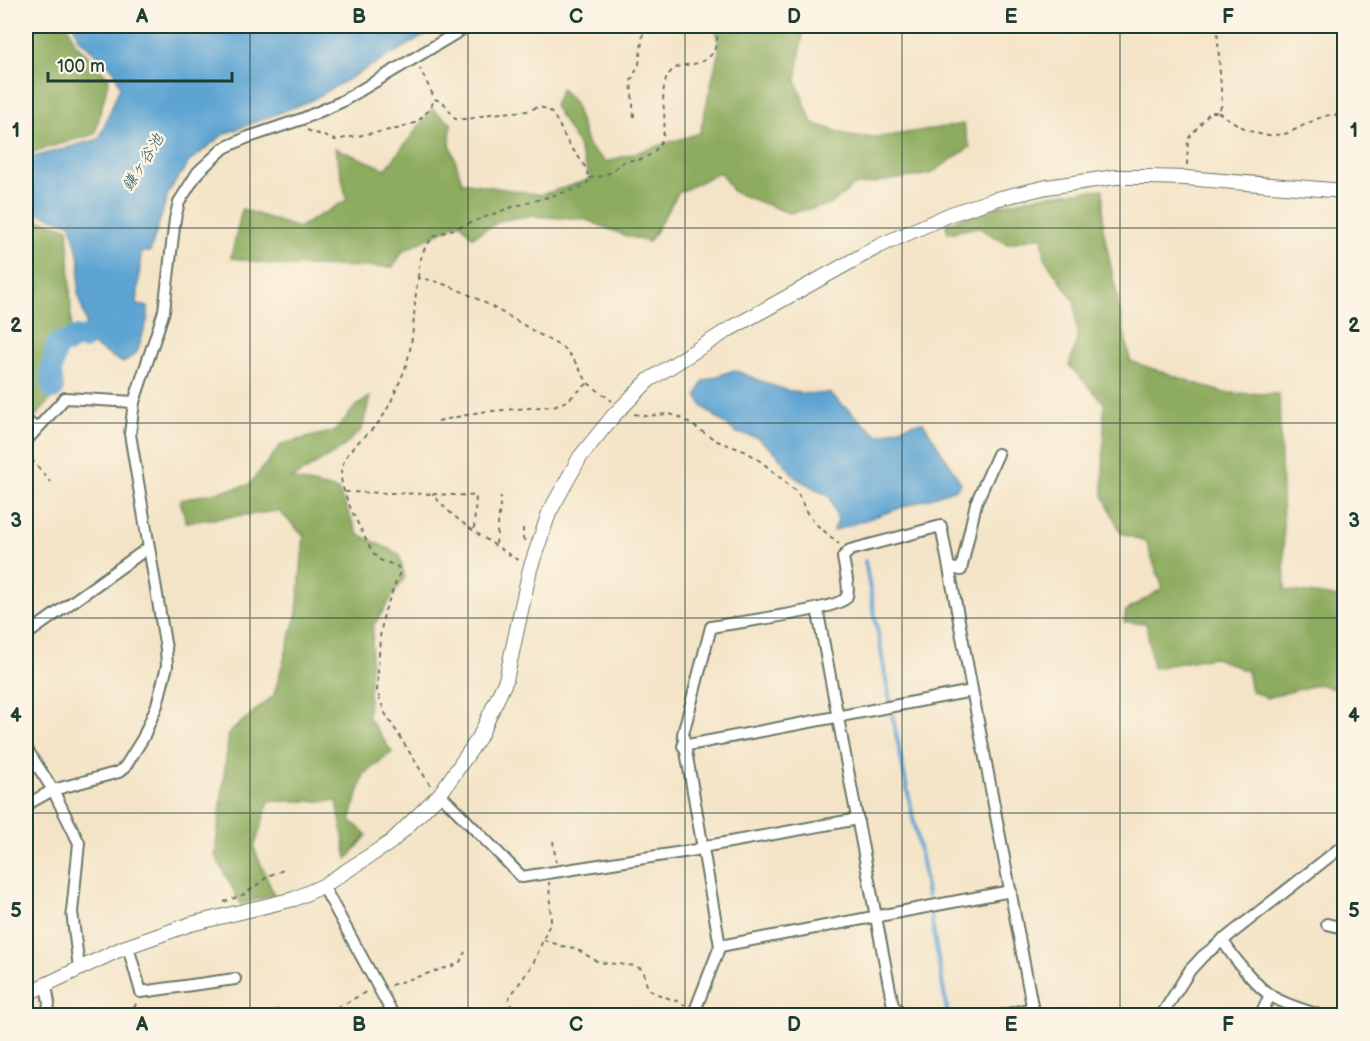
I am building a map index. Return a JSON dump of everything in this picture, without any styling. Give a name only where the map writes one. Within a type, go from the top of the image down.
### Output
[{"type":"street","points":[[26,805],[53,790],[119,772],[132,759],[143,738],[157,705],[167,666],[130,434],[134,402],[164,311],[179,202],[198,172],[224,148],[341,102],[468,26]]},
{"type":"street","points":[[26,994],[128,947],[191,924],[294,899],[323,886],[391,842],[439,794],[479,738],[506,680],[531,569],[549,513],[580,457],[622,408],[650,380],[728,330],[879,246],[951,214],[996,199],[1047,187],[1115,177],[1186,178],[1344,191]]},
{"type":"street","points":[[26,441],[65,398],[134,402]]},
{"type":"street","points":[[26,420],[36,429]]},
{"type":"street","points":[[951,568],[961,570],[976,503],[998,454]]},
{"type":"street","points":[[700,1012],[720,946],[683,746],[683,734],[711,627],[840,602],[847,597],[848,591],[843,557],[847,552],[941,526],[951,568],[1033,1012],[1000,1016]]},
{"type":"street","points":[[26,635],[148,548]]},
{"type":"street","points":[[817,608],[893,1006],[906,1016]]},
{"type":"street","points":[[683,746],[972,691]]},
{"type":"street","points":[[26,748],[53,790],[79,843],[72,912],[79,968]]},
{"type":"street","points":[[439,794],[522,877],[696,850],[702,847],[858,819]]},
{"type":"street","points":[[1161,1016],[1190,970],[1222,940],[1344,844]]},
{"type":"street","points":[[323,886],[394,1016]]},
{"type":"street","points":[[720,946],[1011,891]]},
{"type":"street","points":[[1327,924],[1344,928]]},
{"type":"street","points":[[1222,940],[1233,958],[1270,995],[1288,1005],[1322,1016]]},
{"type":"street","points":[[128,947],[141,992],[235,979]]},
{"type":"street","points":[[46,985],[49,1003],[47,1016]]},
{"type":"street","points":[[1260,1016],[1270,995]]},
{"type":"path","points":[[634,117],[631,81],[639,64],[644,26]]},
{"type":"path","points":[[589,178],[606,175],[628,160],[646,158],[657,148],[665,125],[664,90],[667,78],[675,69],[703,61],[712,53],[718,36],[715,26]]},
{"type":"path","points":[[1216,26],[1222,105],[1218,112]]},
{"type":"path","points":[[414,58],[435,99],[444,103],[455,118],[527,111],[538,107],[548,109],[585,165],[589,178],[587,183],[580,188],[509,208],[435,236],[426,245],[420,258],[409,359],[379,422],[347,455],[343,464],[341,476],[345,492],[377,558],[381,562],[398,567],[400,572],[384,613],[380,637],[377,691],[385,713],[439,794]]},
{"type":"path","points":[[292,123],[295,127],[335,140],[380,133],[417,122],[429,110],[435,99]]},
{"type":"path","points":[[1186,178],[1188,139],[1210,112],[1218,112],[1252,132],[1263,135],[1284,134],[1331,116],[1338,115],[1344,119]]},
{"type":"path","points":[[418,278],[433,280],[471,297],[562,347],[572,357],[588,383],[622,408],[634,414],[646,416],[668,414],[678,416],[717,441],[747,452],[797,492],[807,513],[816,524],[847,552]]},
{"type":"path","points":[[438,421],[480,412],[553,406],[567,401],[588,383]]},
{"type":"path","points":[[26,452],[50,482]]},
{"type":"path","points":[[345,492],[476,496],[474,529]]},
{"type":"path","points":[[433,494],[442,507],[519,561]]},
{"type":"path","points":[[495,544],[501,496]]},
{"type":"path","points":[[517,1016],[509,998],[528,973],[544,940],[552,915],[553,841]]},
{"type":"path","points":[[219,903],[245,894],[270,875],[285,870]]},
{"type":"path","points":[[544,940],[575,948],[598,962],[635,966],[642,969],[646,983],[652,992],[700,1012]]},
{"type":"path","points":[[269,1016],[274,1010],[324,1011],[379,988],[455,965],[460,962],[465,952]]},
{"type":"path","points":[[130,1016],[141,992]]},
{"type":"green space","points":[[26,26],[68,26],[75,43],[109,78],[95,134],[26,154]]},
{"type":"green space","points":[[716,26],[804,26],[796,81],[812,123],[854,137],[881,137],[963,124],[970,147],[930,174],[853,186],[830,205],[789,213],[733,192],[720,172],[678,193],[649,242],[584,219],[527,216],[500,221],[472,237],[460,222],[403,251],[393,267],[284,266],[231,258],[242,209],[298,228],[347,200],[335,148],[386,169],[432,109],[451,123],[450,143],[462,182],[541,195],[591,179],[576,141],[554,106],[561,89],[574,102],[588,146],[606,162],[700,133],[719,50]]},
{"type":"green space","points":[[1103,189],[1103,228],[1130,361],[1224,393],[1279,394],[1285,590],[1344,598],[1344,692],[1319,684],[1267,698],[1251,691],[1247,671],[1213,657],[1153,668],[1146,623],[1124,622],[1126,611],[1163,588],[1146,542],[1121,533],[1103,495],[1104,403],[1069,365],[1077,340],[1075,302],[1045,259],[1042,236],[1007,244],[978,227],[948,233],[946,224],[985,209],[1039,196]]},
{"type":"green space","points":[[26,216],[68,228],[72,351],[50,350],[46,388],[53,396],[36,416],[26,407]]},
{"type":"green space","points":[[370,397],[362,429],[341,449],[291,479],[338,490],[358,534],[399,554],[405,577],[373,626],[368,717],[392,752],[364,774],[350,820],[367,835],[347,859],[337,801],[269,801],[254,848],[274,895],[241,904],[215,855],[229,733],[274,695],[297,613],[304,536],[279,511],[186,522],[180,500],[249,485],[282,444],[335,431],[356,406]]},
{"type":"water","points":[[74,26],[441,26],[310,101],[224,134],[189,162],[169,191],[150,252],[141,252],[137,305],[148,307],[148,318],[137,352],[123,363],[83,339],[86,322],[78,293],[80,262],[71,224],[26,209],[26,159],[99,139],[120,87],[114,70],[78,38]]},
{"type":"water","points":[[734,370],[791,391],[829,393],[878,436],[923,422],[961,483],[956,489],[833,531],[838,521],[830,497],[796,478],[776,453],[756,437],[737,433],[703,407],[697,396],[703,381]]},
{"type":"waterway","name":"鎌ヶ谷池","points":[[53,389],[51,371],[57,345],[67,343],[76,337],[83,339],[110,322]]},
{"type":"waterway","points":[[865,561],[890,701]]},
{"type":"waterway","points":[[892,714],[927,896]]},
{"type":"waterway","points":[[931,917],[948,1016]]}]
